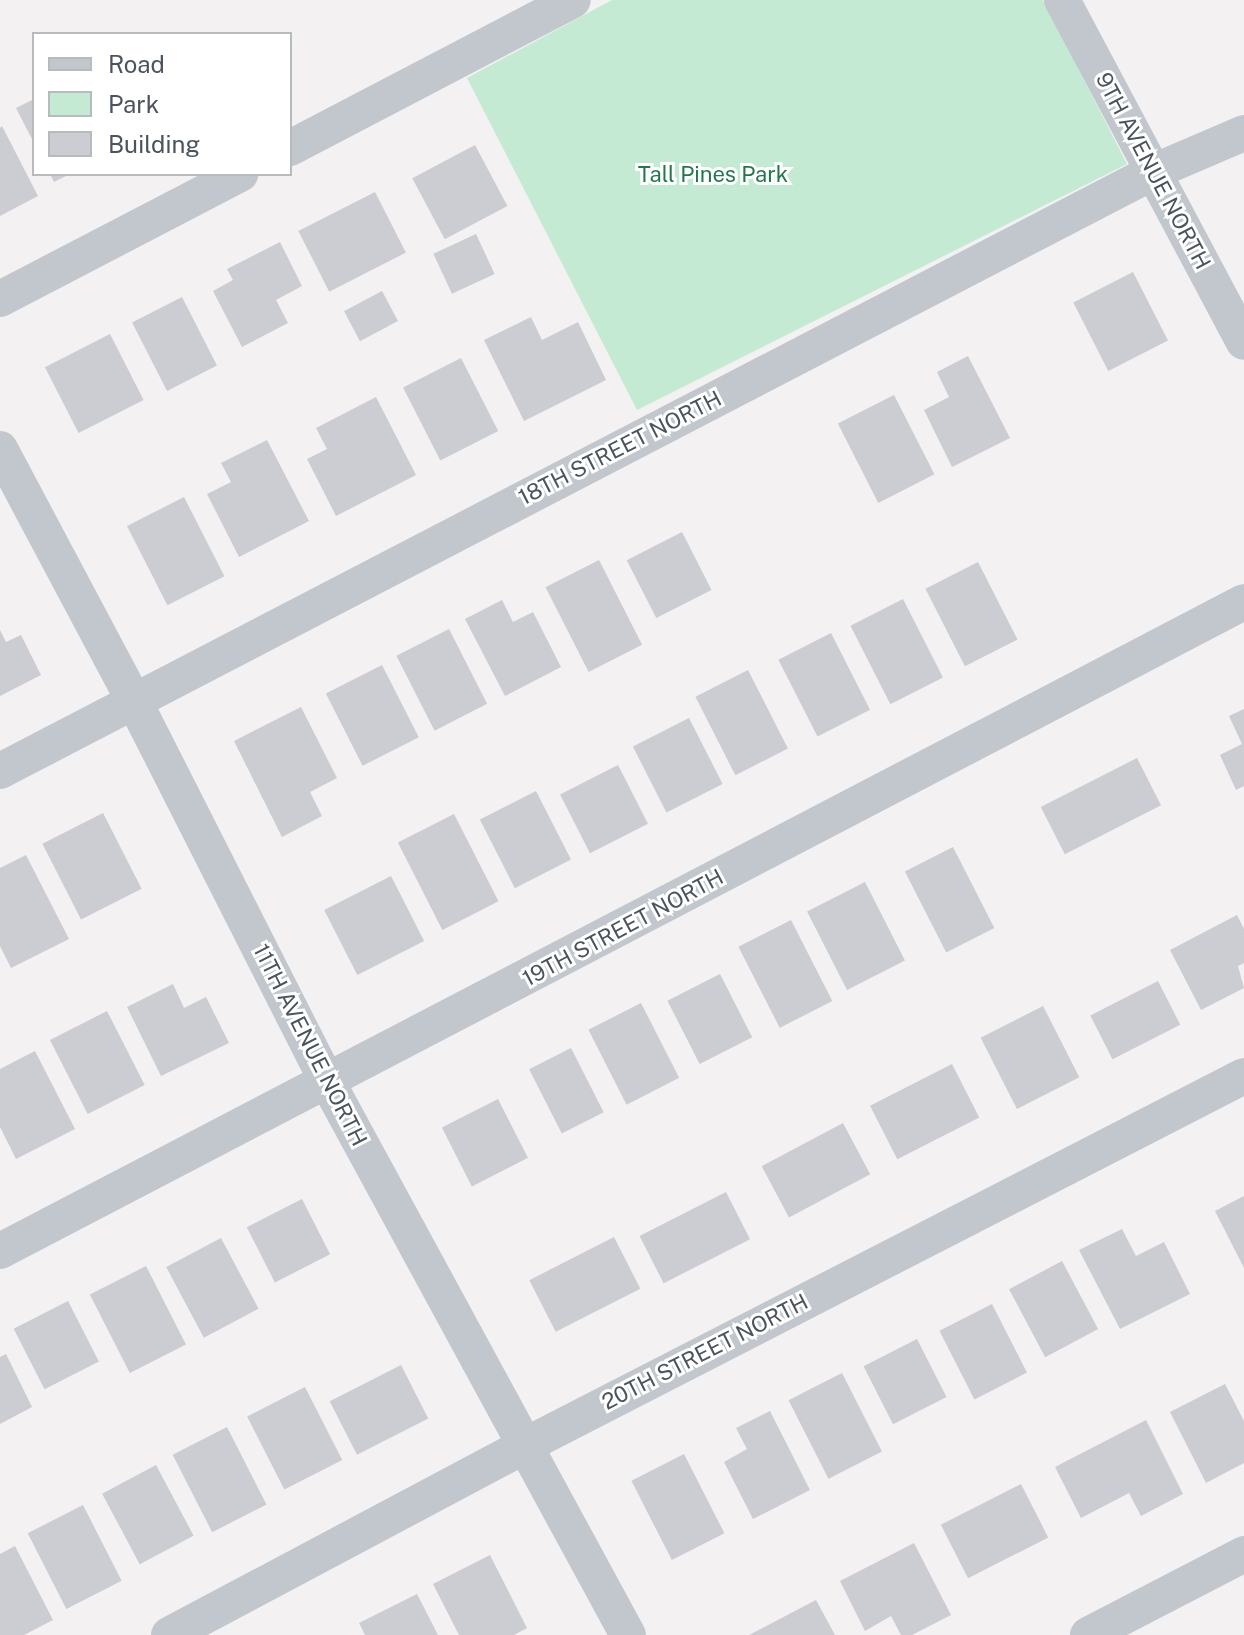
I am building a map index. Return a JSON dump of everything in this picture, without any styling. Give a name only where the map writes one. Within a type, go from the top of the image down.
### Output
[{"type":"street","points":[[292,147],[573,0]]},
{"type":"street","name":"9TH AVENUE NORTH","points":[[1062,0],[1244,342]]},
{"type":"street","name":"18TH STREET NORTH","points":[[0,771],[1153,172],[1244,133]]},
{"type":"street","points":[[0,299],[236,176]]},
{"type":"street","name":"11TH AVENUE NORTH","points":[[0,449],[134,701],[328,1083],[628,1635]]},
{"type":"street","name":"19TH STREET NORTH","points":[[0,1251],[328,1083],[1244,602]]},
{"type":"street","name":"20TH STREET NORTH","points":[[169,1635],[526,1445],[1244,1076]]},
{"type":"street","points":[[1088,1635],[1244,1554]]},
{"type":"green space","name":"Tall Pines Park","points":[[612,0],[1043,0],[1127,164],[637,410],[467,78]]},
{"type":"building","points":[[32,100],[32,139],[16,108]]},
{"type":"building","points":[[2,126],[38,196],[0,216],[0,128]]},
{"type":"building","points":[[475,145],[507,206],[445,239],[412,178]]},
{"type":"building","points":[[51,176],[66,176],[54,182]]},
{"type":"building","points":[[375,192],[406,253],[329,292],[298,231]]},
{"type":"building","points":[[476,234],[495,274],[452,294],[433,254]]},
{"type":"building","points":[[280,242],[302,286],[276,300],[288,323],[242,347],[213,291],[233,280],[227,269]]},
{"type":"building","points":[[1133,272],[1168,341],[1108,371],[1073,302]]},
{"type":"building","points":[[382,291],[398,321],[360,341],[344,311]]},
{"type":"building","points":[[182,297],[217,366],[167,391],[132,322]]},
{"type":"building","points":[[531,317],[542,340],[578,322],[606,380],[524,421],[484,340]]},
{"type":"building","points":[[110,334],[144,400],[79,433],[45,367]]},
{"type":"building","points":[[968,356],[1010,438],[952,467],[924,410],[949,397],[937,372]]},
{"type":"building","points":[[461,358],[498,431],[440,461],[403,388]]},
{"type":"building","points":[[894,395],[934,474],[878,503],[838,424]]},
{"type":"building","points":[[376,397],[416,475],[336,516],[307,459],[327,449],[316,428]]},
{"type":"building","points":[[267,440],[309,521],[239,557],[207,494],[231,482],[221,463]]},
{"type":"building","points":[[184,497],[224,576],[167,605],[127,526]]},
{"type":"building","points":[[682,532],[712,590],[656,618],[627,560]]},
{"type":"building","points":[[599,560],[642,645],[589,672],[546,587]]},
{"type":"building","points":[[978,562],[1017,640],[965,666],[925,589]]},
{"type":"building","points":[[903,599],[943,677],[890,704],[850,626]]},
{"type":"building","points":[[502,600],[513,622],[533,612],[561,667],[505,696],[465,619]]},
{"type":"building","points":[[449,629],[487,704],[435,731],[396,656]]},
{"type":"building","points":[[0,630],[6,642],[21,635],[41,675],[0,696]]},
{"type":"building","points":[[831,633],[870,710],[817,736],[778,660]]},
{"type":"building","points":[[382,665],[419,737],[363,766],[326,694]]},
{"type":"building","points":[[748,670],[788,748],[735,775],[695,697]]},
{"type":"building","points":[[301,707],[337,778],[310,792],[322,816],[282,837],[234,741]]},
{"type":"building","points":[[1244,709],[1244,786],[1236,790],[1220,755],[1242,744],[1229,716]]},
{"type":"building","points":[[689,718],[723,784],[666,813],[633,747]]},
{"type":"building","points":[[1137,758],[1161,805],[1065,854],[1041,807]]},
{"type":"building","points":[[618,765],[648,824],[590,853],[560,795]]},
{"type":"building","points":[[536,791],[571,860],[515,888],[480,820]]},
{"type":"building","points":[[103,813],[142,889],[81,920],[42,844]]},
{"type":"building","points":[[454,814],[498,901],[442,930],[398,843]]},
{"type":"building","points":[[953,847],[994,928],[946,953],[905,872]]},
{"type":"building","points":[[26,855],[69,939],[11,968],[0,946],[0,868]]},
{"type":"building","points":[[391,876],[424,941],[357,975],[324,910]]},
{"type":"building","points":[[865,882],[905,960],[847,990],[807,912]]},
{"type":"building","points":[[1237,915],[1244,929],[1244,963],[1238,966],[1244,988],[1201,1010],[1170,950]]},
{"type":"building","points":[[791,920],[832,1001],[780,1028],[738,947]]},
{"type":"building","points":[[720,974],[752,1037],[700,1064],[667,1001]]},
{"type":"building","points":[[1158,981],[1180,1025],[1113,1059],[1090,1016]]},
{"type":"building","points":[[173,984],[184,1008],[206,997],[229,1043],[161,1076],[127,1007]]},
{"type":"building","points":[[641,1003],[679,1078],[627,1105],[588,1030]]},
{"type":"building","points":[[1043,1006],[1079,1077],[1017,1109],[981,1038]]},
{"type":"building","points":[[107,1011],[145,1085],[88,1114],[50,1040]]},
{"type":"building","points":[[571,1048],[604,1112],[562,1133],[529,1069]]},
{"type":"building","points":[[35,1051],[75,1129],[16,1159],[0,1127],[0,1069]]},
{"type":"building","points":[[952,1064],[979,1117],[897,1159],[870,1106]]},
{"type":"building","points":[[498,1099],[528,1158],[472,1186],[442,1128]]},
{"type":"building","points":[[843,1123],[870,1174],[789,1217],[762,1166]]},
{"type":"building","points":[[726,1192],[750,1239],[664,1283],[640,1236]]},
{"type":"building","points":[[1244,1196],[1244,1268],[1215,1211]]},
{"type":"building","points":[[302,1199],[330,1254],[275,1282],[247,1227]]},
{"type":"building","points":[[1122,1229],[1136,1256],[1164,1242],[1190,1294],[1120,1329],[1079,1250]]},
{"type":"building","points":[[614,1237],[640,1289],[556,1332],[529,1280]]},
{"type":"building","points":[[221,1238],[259,1309],[204,1338],[166,1267]]},
{"type":"building","points":[[1062,1261],[1098,1329],[1045,1357],[1009,1289]]},
{"type":"building","points":[[146,1266],[186,1344],[130,1373],[90,1295]]},
{"type":"building","points":[[68,1301],[99,1362],[45,1389],[14,1329]]},
{"type":"building","points":[[992,1304],[1027,1373],[974,1399],[939,1331]]},
{"type":"building","points":[[917,1339],[947,1397],[893,1424],[864,1366]]},
{"type":"building","points":[[6,1354],[32,1407],[0,1424],[0,1357]]},
{"type":"building","points":[[401,1365],[428,1418],[357,1455],[330,1401]]},
{"type":"building","points":[[842,1373],[882,1451],[828,1479],[789,1400]]},
{"type":"building","points":[[1225,1384],[1244,1421],[1244,1463],[1206,1483],[1170,1412]]},
{"type":"building","points":[[305,1387],[342,1460],[284,1490],[247,1417]]},
{"type":"building","points":[[770,1411],[810,1490],[753,1519],[724,1462],[747,1449],[736,1428]]},
{"type":"building","points":[[1146,1420],[1183,1494],[1141,1516],[1129,1493],[1081,1518],[1055,1467]]},
{"type":"building","points":[[227,1427],[266,1505],[212,1532],[173,1455]]},
{"type":"building","points":[[684,1454],[724,1533],[672,1560],[631,1481]]},
{"type":"building","points":[[156,1465],[194,1536],[140,1564],[102,1494]]},
{"type":"building","points":[[1021,1484],[1048,1537],[968,1578],[941,1525]]},
{"type":"building","points":[[83,1505],[122,1581],[66,1609],[28,1533]]},
{"type":"building","points":[[914,1543],[951,1615],[912,1635],[901,1635],[891,1616],[865,1631],[840,1581]]},
{"type":"building","points":[[15,1546],[53,1620],[24,1635],[0,1635],[0,1554]]},
{"type":"building","points":[[490,1555],[527,1628],[514,1635],[459,1635],[433,1584]]},
{"type":"building","points":[[417,1594],[438,1635],[365,1635],[359,1623]]},
{"type":"building","points":[[816,1600],[835,1635],[749,1635]]}]
